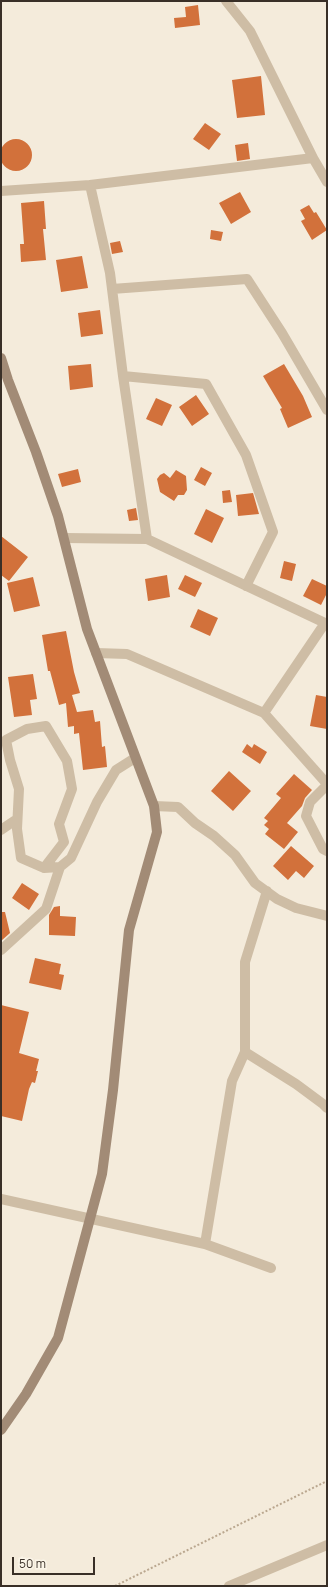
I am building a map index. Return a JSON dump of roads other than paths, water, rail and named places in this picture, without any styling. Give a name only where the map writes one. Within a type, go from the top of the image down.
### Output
[{"type":"street","points":[[226,1],[250,31],[313,158],[327,182]]},
{"type":"street","points":[[1,191],[90,185],[313,158]]},
{"type":"street","points":[[90,185],[110,273],[146,539]]},
{"type":"street","points":[[112,289],[246,280],[282,333],[327,410]]},
{"type":"street","points":[[1,358],[36,452],[65,538],[87,629],[154,806],[156,832],[129,930],[113,1090],[103,1166],[90,1217],[58,1338],[26,1394],[1,1430]]},
{"type":"street","points":[[123,376],[206,384],[246,454],[273,532],[246,586]]},
{"type":"street","points":[[65,538],[146,539],[326,622],[264,713]]},
{"type":"street","points":[[96,653],[127,654],[264,713],[327,785],[310,802],[306,816],[323,849],[327,851]]},
{"type":"street","points":[[44,868],[64,842],[60,824],[72,789],[67,761],[46,726],[27,729],[6,740],[10,760],[19,789],[17,819],[21,858],[44,868],[60,867]]},
{"type":"street","points":[[1,950],[46,909],[60,867],[71,858],[98,802],[116,770],[136,758]]},
{"type":"street","points":[[154,806],[178,807],[195,823],[214,836],[234,855],[256,882],[277,899],[296,908],[327,916]]},
{"type":"street","points":[[1,830],[17,819]]},
{"type":"street","points":[[205,1244],[232,1081],[245,1052],[245,962],[267,891]]},
{"type":"street","points":[[245,1052],[296,1084],[327,1108]]},
{"type":"street","points":[[1,1199],[90,1217],[205,1244],[271,1268]]},
{"type":"street","points":[[229,1586],[327,1545]]}]
